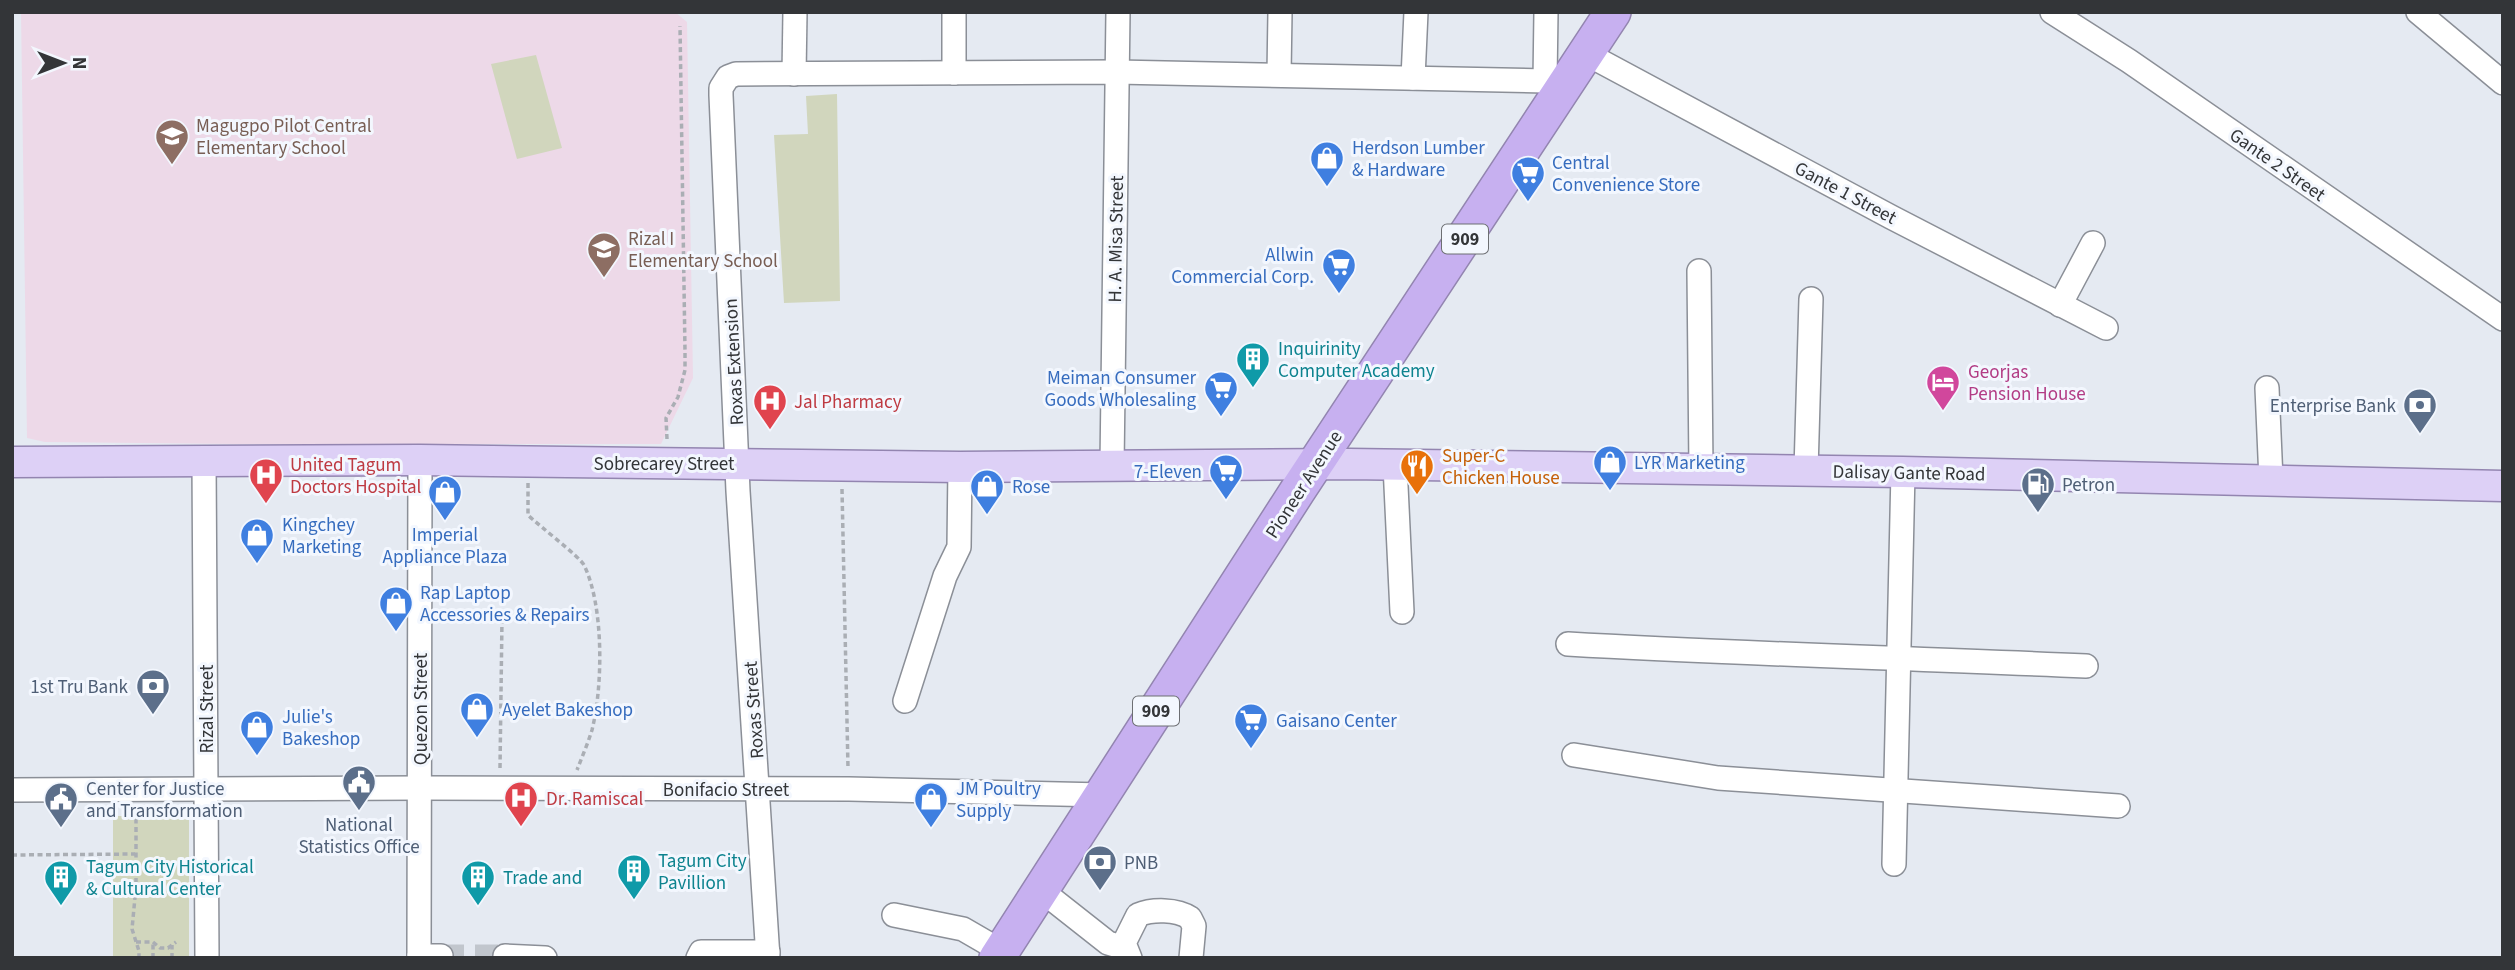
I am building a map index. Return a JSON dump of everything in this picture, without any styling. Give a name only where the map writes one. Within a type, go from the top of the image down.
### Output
[{"type":"highway","name":"Pioneer Avenue","points":[[999,955],[1316,465],[1553,87],[1587,54],[1613,12]]},
{"type":"main road","name":"Sobrecarey Street","points":[[12,462],[204,459],[960,467],[1316,465]]},
{"type":"main road","name":"Dalisay Gante Road","points":[[1316,465],[1807,470],[2503,486]]},
{"type":"street","points":[[794,74],[795,12]]},
{"type":"street","points":[[954,12],[954,73]]},
{"type":"street","name":"H. A. Misa Street","points":[[1112,465],[1118,12]]},
{"type":"street","points":[[1279,74],[1280,12]]},
{"type":"street","points":[[1413,78],[1416,12]]},
{"type":"street","points":[[1546,12],[1553,87]]},
{"type":"street","name":"Gante 2 Street","points":[[2052,12],[2129,61],[2503,319]]},
{"type":"street","points":[[2418,12],[2503,83]]},
{"type":"street","name":"Gante 1 Street","points":[[1587,54],[1891,217],[2106,328]]},
{"type":"street","name":"Roxas Extension","points":[[738,463],[721,88],[728,77],[736,74],[1117,72],[1413,78],[1553,87]]},
{"type":"street","points":[[2060,304],[2094,243]]},
{"type":"street","points":[[1699,271],[1702,469]]},
{"type":"street","points":[[1807,470],[1811,299]]},
{"type":"street","points":[[2267,388],[2272,480]]},
{"type":"street","name":"Rizal Street","points":[[204,459],[207,958]]},
{"type":"street","name":"Quezon Street","points":[[420,460],[420,788],[426,957]]},
{"type":"street","name":"Roxas Street","points":[[738,463],[768,955]]},
{"type":"street","points":[[1395,465],[1402,612]]},
{"type":"street","points":[[905,701],[945,576],[959,547],[960,467]]},
{"type":"street","points":[[1894,864],[1903,472]]},
{"type":"street","points":[[1568,644],[2086,666]]},
{"type":"street","points":[[1574,755],[1696,775],[2118,806]]},
{"type":"street","name":"Bonifacio Street","points":[[12,790],[849,789],[1103,795]]},
{"type":"street","points":[[1042,891],[1108,943],[1127,950],[1138,915],[1145,912],[1184,914],[1194,926],[1191,958]]},
{"type":"street","points":[[894,915],[963,929],[999,955]]},
{"type":"street","points":[[698,958],[701,953],[768,955]]},
{"type":"street","points":[[505,956],[545,958]]},
{"type":"path","points":[[665,463],[666,418],[678,397],[685,361],[680,26]]},
{"type":"path","points":[[542,462],[534,468],[528,479],[528,515],[583,563],[594,597],[598,640],[600,683],[591,730],[570,789]]},
{"type":"path","points":[[842,466],[849,789]]},
{"type":"path","points":[[499,788],[502,619]]},
{"type":"path","points":[[136,790],[136,887],[132,929],[139,958]]},
{"type":"path","points":[[12,855],[135,854]]},
{"type":"path","points":[[136,942],[153,942],[160,948],[168,948],[174,944],[172,958]]},
{"type":"path","points":[[153,942],[153,958]]},
{"type":"shaded area","points":[[21,12],[675,12],[687,22],[693,378],[661,444],[235,444],[45,442],[27,438]]},
{"type":"green space","points":[[536,55],[562,148],[517,159],[491,64]]},
{"type":"green space","points":[[837,94],[840,301],[784,303],[774,135],[808,134],[806,96]]},
{"type":"green space","points":[[113,816],[189,816],[189,958],[113,958]]},
{"type":"tunnel","points":[[441,956],[505,956]]},
{"type":"place","name":"Magugpo Pilot Central Elementary School","points":[[172,166]]},
{"type":"place","name":"Herdson Lumber & Hardware","points":[[1327,188]]},
{"type":"place","name":"Central Convenience Store","points":[[1528,203]]},
{"type":"place","name":"Rizal I Elementary School","points":[[604,279]]},
{"type":"place","name":"Allwin Commercial Corp.","points":[[1339,295]]},
{"type":"place","name":"Inquirinity Computer Academy","points":[[1253,389]]},
{"type":"place","name":"Georjas Pension House","points":[[1943,412]]},
{"type":"place","name":"Meiman Consumer Goods Wholesaling","points":[[1221,418]]},
{"type":"place","name":"Jal Pharmacy","points":[[770,431]]},
{"type":"place","name":"Enterprise Bank","points":[[2420,435]]},
{"type":"place","name":"LYR Marketing","points":[[1610,492]]},
{"type":"place","name":"Super-C Chicken House","points":[[1417,496]]},
{"type":"place","name":"7-Eleven","points":[[1226,501]]},
{"type":"place","name":"United Tagum Doctors Hospital","points":[[266,505]]},
{"type":"place","name":"Petron","points":[[2038,514]]},
{"type":"place","name":"Rose","points":[[987,516]]},
{"type":"place","name":"Imperial Appliance Plaza","points":[[445,522]]},
{"type":"place","name":"Kingchey Marketing","points":[[257,565]]},
{"type":"place","name":"Rap Laptop Accessories & Repairs","points":[[396,633]]},
{"type":"place","name":"1st Tru Bank","points":[[153,716]]},
{"type":"place","name":"Ayelet Bakeshop","points":[[477,739]]},
{"type":"place","name":"Gaisano Center","points":[[1251,750]]},
{"type":"place","name":"Julie's Bakeshop","points":[[257,757]]},
{"type":"place","name":"National Statistics Office","points":[[359,812]]},
{"type":"place","name":"Dr. Ramiscal","points":[[521,828]]},
{"type":"place","name":"Center for Justice and Transformation","points":[[61,829]]},
{"type":"place","name":"JM Poultry Supply","points":[[931,829]]},
{"type":"place","name":"PNB","points":[[1100,892]]},
{"type":"place","name":"Tagum City Pavillion","points":[[634,901]]},
{"type":"place","name":"Tagum City Historical & Cultural Center","points":[[61,907]]},
{"type":"place","name":"Trade and","points":[[478,907]]}]
